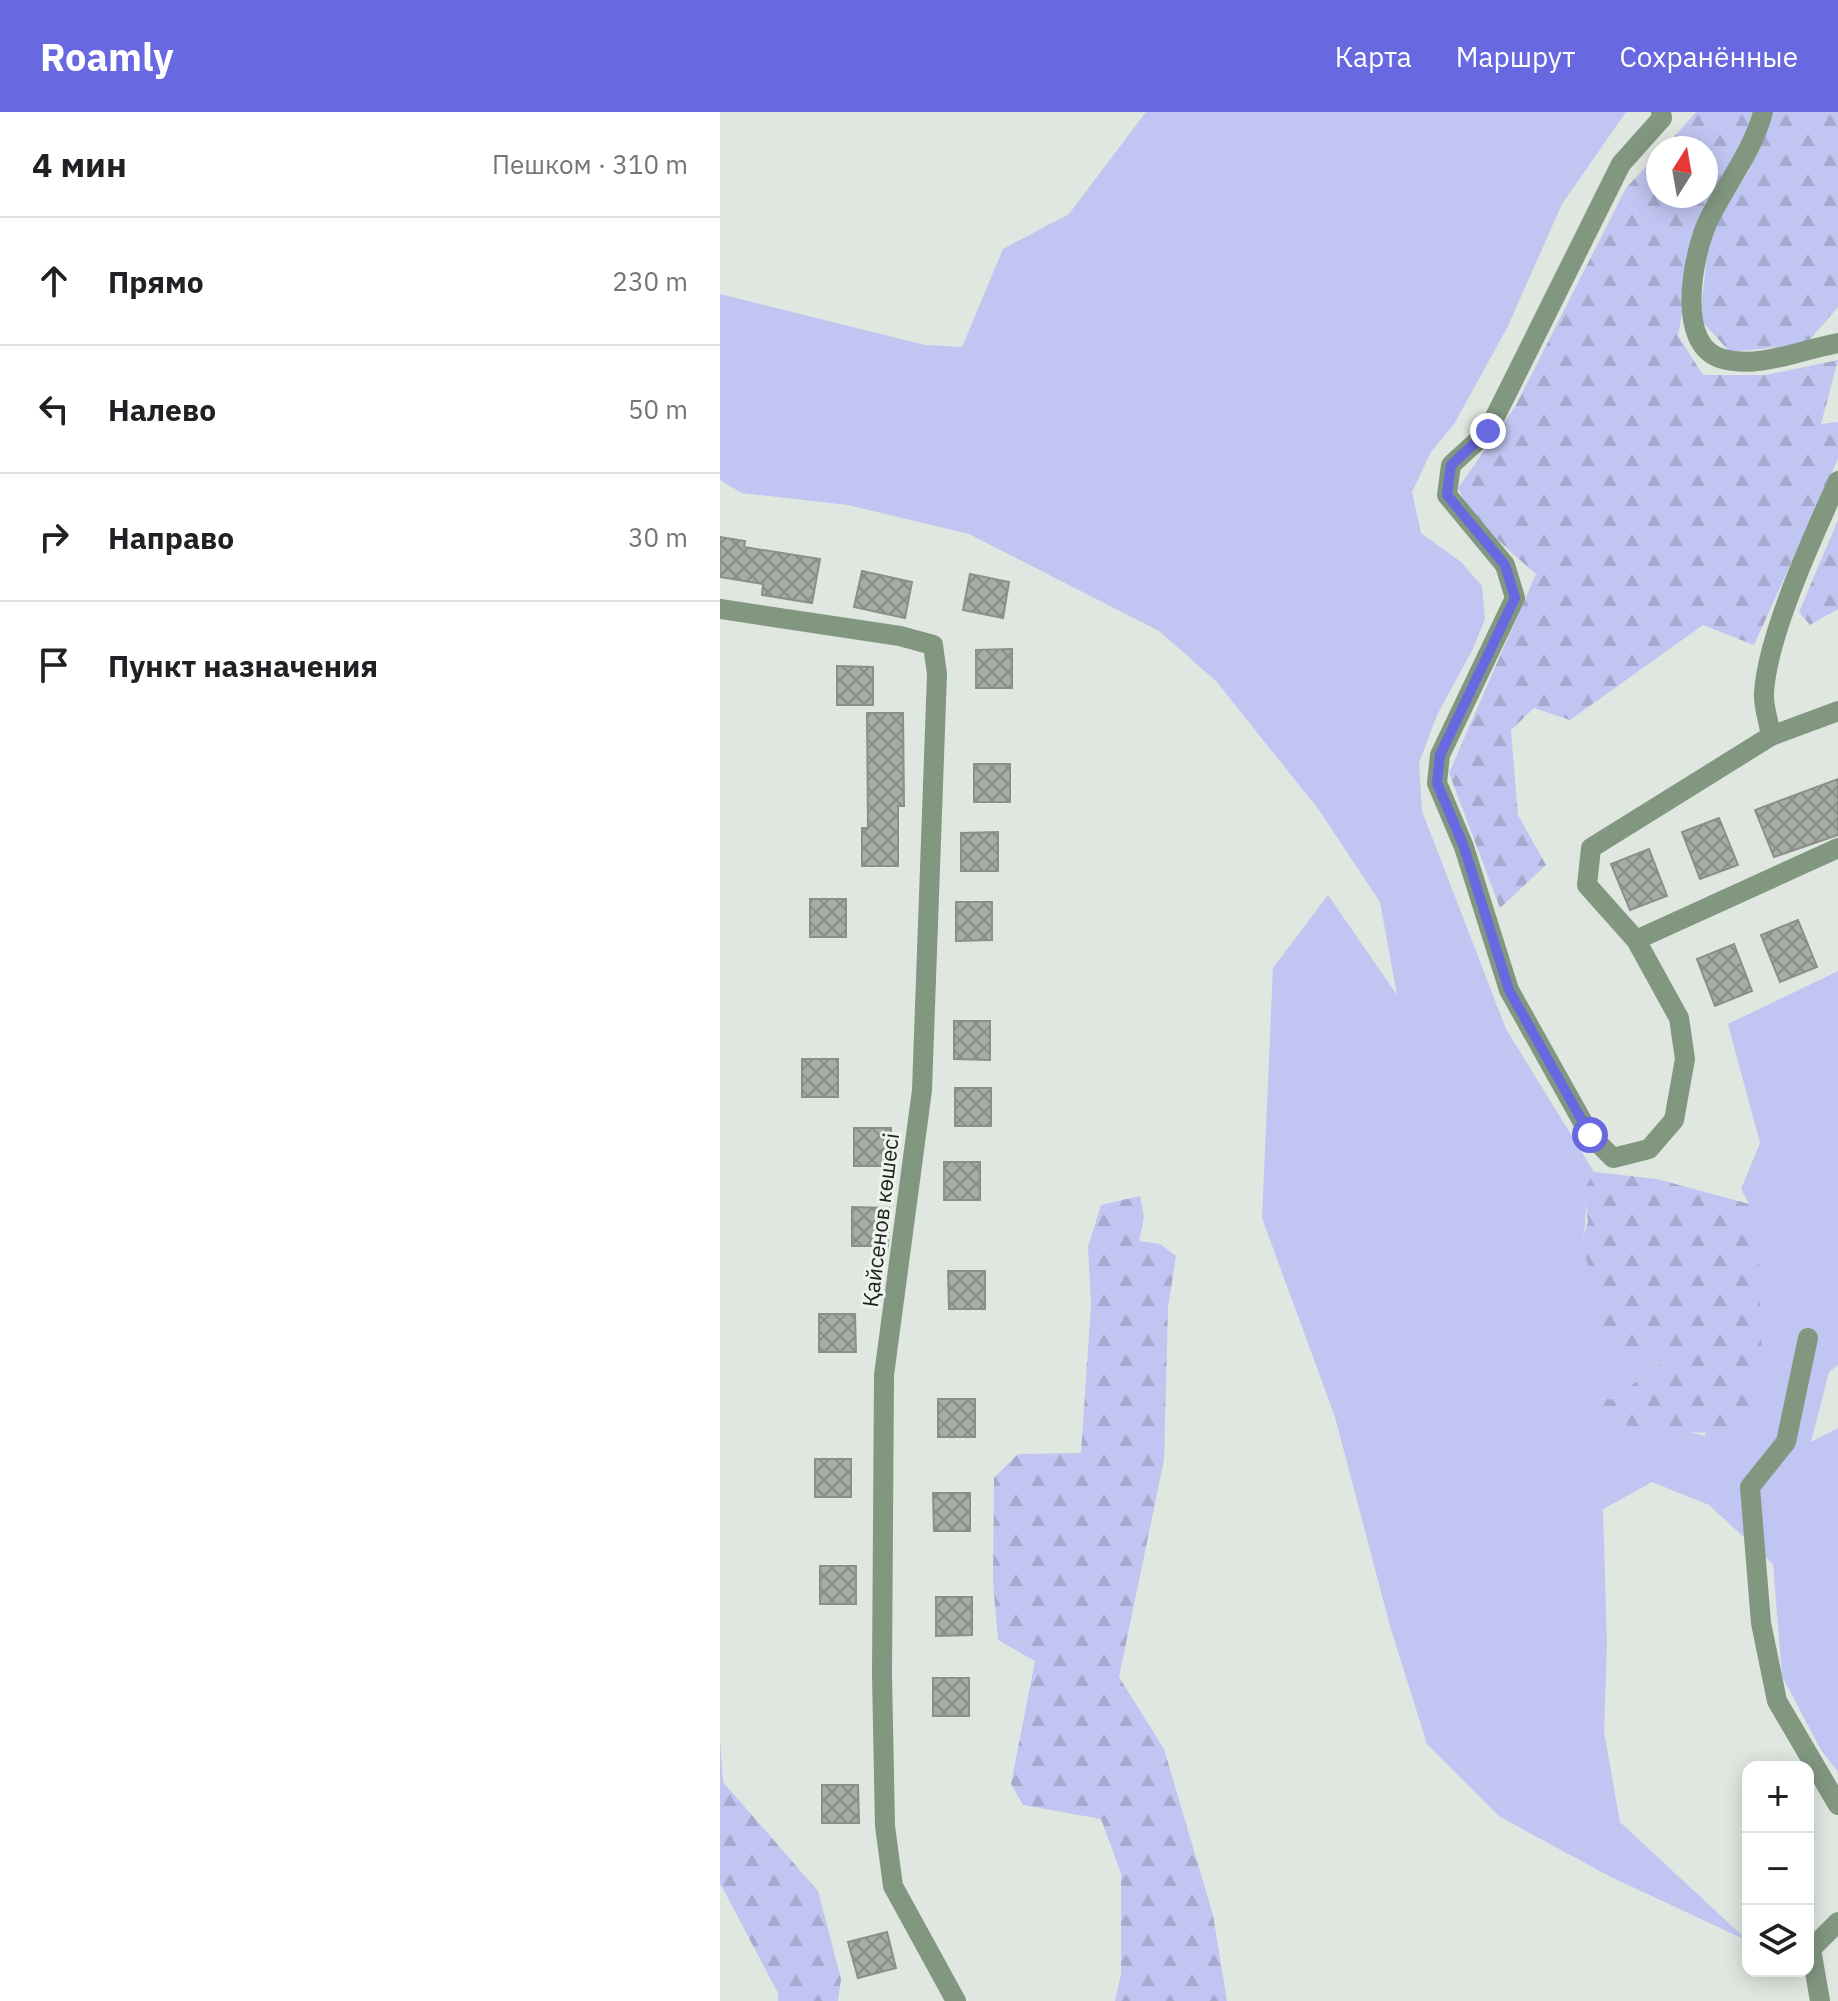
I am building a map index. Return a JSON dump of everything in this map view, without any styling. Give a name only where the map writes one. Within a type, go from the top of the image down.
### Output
[{"type":"street","points":[[1661,112],[1662,118],[1621,164],[1488,431],[1451,465],[1447,495],[1505,565],[1515,598],[1440,755],[1437,783],[1464,847],[1509,990],[1590,1135],[1613,1158],[1649,1149],[1674,1120],[1685,1059],[1679,1018],[1636,940],[1587,885],[1591,848],[1771,736],[1838,711]]},
{"type":"street","points":[[1763,112],[1756,137],[1707,222],[1690,303],[1694,328],[1707,350],[1723,359],[1755,361],[1838,343]]},
{"type":"street","points":[[1771,736],[1764,693],[1773,648],[1811,542],[1838,481]]},
{"type":"street","name":"Қайсенов көшесі","points":[[720,609],[900,636],[933,645],[937,674],[922,1090],[884,1375],[882,1675],[885,1826],[893,1886],[956,2001]]},
{"type":"street","points":[[1636,940],[1838,848]]},
{"type":"street","points":[[1808,1338],[1786,1442],[1750,1487],[1761,1623],[1777,1701],[1838,1805]]},
{"type":"street","points":[[1820,2001],[1811,1949],[1838,1922]]},
{"type":"green space","points":[[1146,112],[1626,112],[1562,204],[1507,328],[1454,424],[1431,452],[1412,492],[1421,533],[1461,562],[1482,586],[1485,619],[1473,649],[1437,715],[1419,763],[1422,811],[1506,1029],[1594,1172],[1587,1190],[1582,1241],[1671,1356],[1611,1400],[1576,1405],[1705,1436],[1749,1204],[1741,1189],[1760,1143],[1728,1024],[1838,971],[1838,1365],[1829,1372],[1811,1442],[1838,1428],[1838,1772],[1821,1750],[1782,1676],[1773,1564],[1709,1505],[1652,1482],[1603,1509],[1607,1644],[1604,1732],[1620,1822],[1742,1938],[1611,1877],[1500,1817],[1427,1744],[1390,1626],[1335,1417],[1262,1218],[1273,968],[1328,895],[1397,995],[1380,902],[1319,810],[1216,681],[1159,631],[969,534],[848,505],[742,493],[720,480],[720,294],[925,345],[962,347],[1003,249],[1069,214]]},
{"type":"green space","points":[[1696,112],[1752,112],[1742,147],[1718,186],[1718,136],[1675,136]]},
{"type":"green space","points":[[1772,112],[1838,112],[1838,307],[1806,344],[1730,352],[1700,319],[1709,235],[1750,169]]},
{"type":"green space","points":[[1646,167],[1646,208],[1704,208],[1698,218],[1678,336],[1703,375],[1766,375],[1838,360],[1821,424],[1838,422],[1838,459],[1754,645],[1703,625],[1570,720],[1534,708],[1511,730],[1518,815],[1546,865],[1500,908],[1449,773],[1536,574],[1482,524],[1458,488],[1515,407],[1626,188]]},
{"type":"green space","points":[[1838,520],[1838,609],[1810,625],[1799,612]]},
{"type":"green space","points":[[1594,1172],[1657,1179],[1749,1204],[1758,1234],[1762,1358],[1745,1430],[1704,1433],[1634,1427],[1612,1422],[1576,1405],[1582,1387],[1611,1400],[1670,1357],[1608,1347],[1582,1241],[1588,1222],[1584,1190]]},
{"type":"green space","points":[[1140,1196],[1144,1217],[1139,1241],[1160,1244],[1176,1256],[1168,1308],[1164,1460],[1119,1677],[1164,1749],[1213,1915],[1227,2001],[1115,2001],[1121,1974],[1121,1873],[1101,1819],[1023,1805],[1011,1784],[1035,1661],[998,1640],[993,1582],[994,1478],[1018,1454],[1081,1453],[1091,1305],[1088,1247],[1101,1205]]},
{"type":"green space","points":[[720,1739],[723,1782],[818,1891],[841,1979],[838,2001],[778,2001],[778,1993],[720,1883]]},
{"type":"building","points":[[720,537],[745,541],[744,547],[820,559],[812,603],[762,595],[763,584],[720,577]]},
{"type":"building","points":[[862,571],[912,582],[905,618],[854,607]]},
{"type":"building","points":[[970,574],[1009,582],[1003,618],[963,610]]},
{"type":"building","points":[[1012,649],[1012,688],[976,688],[976,650]]},
{"type":"building","points":[[837,666],[873,667],[873,705],[837,705]]},
{"type":"building","points":[[867,713],[903,713],[904,806],[898,806],[898,866],[862,866],[862,828],[868,828]]},
{"type":"building","points":[[974,764],[1010,764],[1010,802],[974,802]]},
{"type":"building","points":[[1838,779],[1838,835],[1774,857],[1755,810]]},
{"type":"building","points":[[1719,818],[1738,865],[1700,879],[1682,832]]},
{"type":"building","points":[[998,832],[998,871],[961,871],[961,833]]},
{"type":"building","points":[[1649,849],[1667,896],[1630,910],[1611,864]]},
{"type":"building","points":[[810,899],[846,899],[846,937],[810,937]]},
{"type":"building","points":[[956,902],[992,902],[992,940],[956,941]]},
{"type":"building","points":[[1798,920],[1817,967],[1780,982],[1761,935]]},
{"type":"building","points":[[1734,944],[1752,991],[1715,1006],[1697,959]]},
{"type":"building","points":[[954,1021],[990,1021],[990,1060],[954,1059]]},
{"type":"building","points":[[802,1059],[838,1059],[838,1097],[802,1097]]},
{"type":"building","points":[[955,1088],[991,1088],[991,1126],[955,1126]]},
{"type":"building","points":[[854,1128],[891,1128],[891,1166],[854,1166]]},
{"type":"building","points":[[944,1162],[980,1162],[980,1200],[944,1200]]},
{"type":"building","points":[[852,1207],[889,1208],[888,1246],[852,1246]]},
{"type":"building","points":[[948,1271],[985,1271],[985,1309],[949,1309]]},
{"type":"building","points":[[819,1314],[855,1314],[856,1352],[819,1352]]},
{"type":"building","points":[[938,1399],[975,1399],[975,1437],[938,1437]]},
{"type":"building","points":[[815,1459],[851,1459],[851,1497],[815,1497]]},
{"type":"building","points":[[933,1493],[970,1493],[970,1531],[934,1531]]},
{"type":"building","points":[[820,1566],[856,1566],[856,1604],[820,1604]]},
{"type":"building","points":[[936,1597],[972,1597],[972,1635],[936,1636]]},
{"type":"building","points":[[933,1678],[969,1678],[969,1716],[933,1716]]},
{"type":"building","points":[[822,1785],[858,1785],[859,1823],[822,1823]]},
{"type":"building","points":[[887,1932],[896,1968],[858,1978],[848,1942]]},
{"type":"route","points":[[1488,431],[1451,465],[1447,495],[1505,565],[1515,598],[1440,755],[1437,783],[1464,847],[1509,990],[1590,1135]]}]
